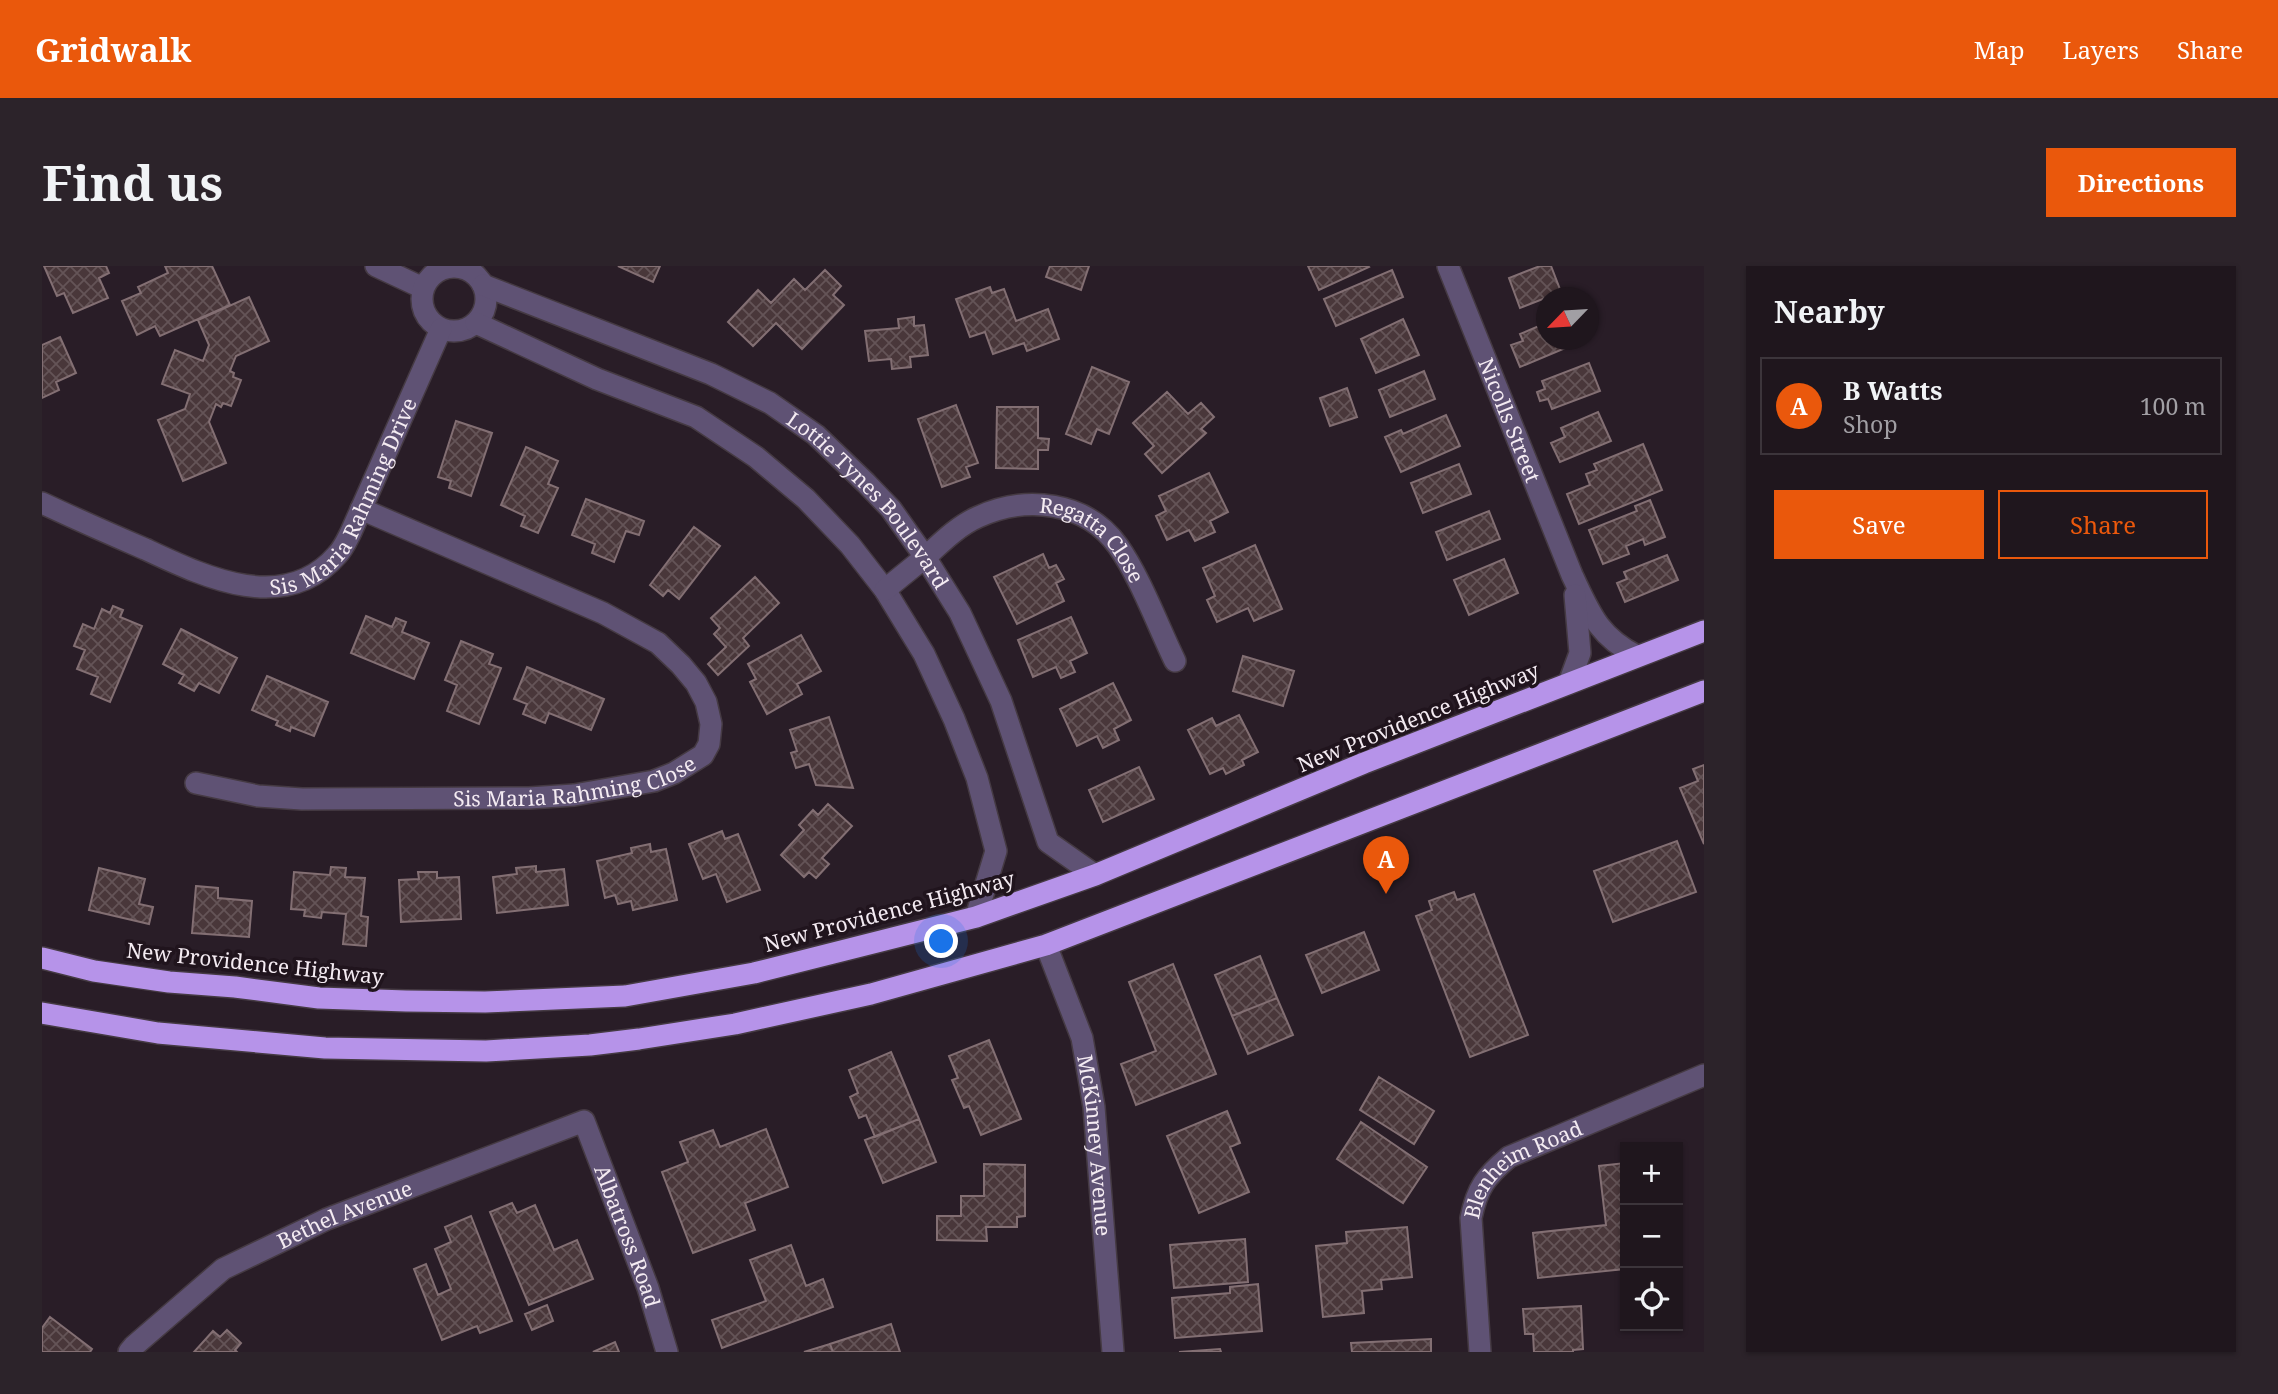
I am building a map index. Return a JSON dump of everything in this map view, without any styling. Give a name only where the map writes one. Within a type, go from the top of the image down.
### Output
[{"type":"highway","name":"New Providence Highway","points":[[42,958],[106,973],[319,999],[472,1002],[564,1000],[625,996],[754,973],[976,917],[1095,875],[1364,764],[1704,631]]},
{"type":"highway","points":[[42,1013],[158,1032],[325,1048],[486,1051],[639,1040],[775,1016],[871,994],[1046,945],[1704,691]]},
{"type":"street","points":[[376,266],[423,288]]},
{"type":"street","name":"Nicolls Street","points":[[1448,266],[1572,575]]},
{"type":"street","points":[[444,268],[463,268],[476,275],[486,299],[483,312],[476,323],[459,332],[441,329],[430,322],[424,312],[421,300],[423,288],[428,279],[444,268]]},
{"type":"street","name":"Lottie Tynes Boulevard","points":[[476,275],[710,374],[770,403],[816,435],[866,483],[891,509],[960,613],[1001,701],[1048,842],[1095,875]]},
{"type":"street","name":"Lottie Tynes Boulevard","points":[[476,323],[597,379],[696,417],[756,457],[806,499],[850,545],[885,590],[924,654],[977,778],[996,851],[976,917]]},
{"type":"street","name":"Sis Maria Rahming Drive","points":[[42,503],[219,581],[243,586],[281,586],[300,582],[322,569],[338,554],[361,509],[441,329]]},
{"type":"street","name":"Regatta Close","points":[[885,590],[977,517],[1004,508],[1056,505],[1082,513],[1105,530],[1119,547],[1175,662]]},
{"type":"street","name":"Sis Maria Rahming Close","points":[[196,783],[258,796],[302,799],[529,798],[574,795],[654,781],[674,773],[704,755],[709,744],[711,724],[706,702],[681,665],[658,643],[603,613],[361,509]]},
{"type":"street","points":[[1572,575],[1590,613],[1606,636],[1637,656]]},
{"type":"street","points":[[1569,683],[1580,653],[1572,575]]},
{"type":"street","name":"McKinney Avenue","points":[[1046,945],[1082,1038],[1094,1107],[1113,1352]]},
{"type":"street","name":"Blenheim Road","points":[[1480,1352],[1471,1218],[1475,1198],[1482,1184],[1509,1157],[1704,1075]]},
{"type":"street","name":"Bethel Avenue","points":[[129,1352],[223,1269],[327,1219],[584,1121]]},
{"type":"street","name":"Albatross Road","points":[[584,1121],[648,1288],[667,1352]]},
{"type":"building","points":[[44,266],[106,266],[109,273],[99,278],[108,298],[73,313],[64,293],[57,296]]},
{"type":"building","points":[[165,266],[212,266],[230,305],[160,336],[155,326],[137,335],[122,301],[141,293],[138,287],[168,273]]},
{"type":"building","points":[[618,266],[660,266],[653,282]]},
{"type":"building","points":[[1050,266],[1089,266],[1081,290],[1046,277]]},
{"type":"building","points":[[1308,266],[1368,266],[1369,267],[1319,290]]},
{"type":"building","points":[[1540,266],[1551,266],[1559,287],[1536,287],[1536,302],[1520,308],[1509,278]]},
{"type":"building","points":[[825,270],[841,286],[833,295],[844,305],[802,349],[776,323],[753,346],[728,322],[758,290],[771,303],[794,279],[805,290]]},
{"type":"building","points":[[1392,270],[1403,297],[1336,326],[1324,299]]},
{"type":"building","points":[[990,287],[992,293],[1004,289],[1016,321],[1048,309],[1059,339],[1027,351],[1024,343],[993,354],[985,332],[970,337],[956,299]]},
{"type":"building","points":[[249,297],[269,341],[236,356],[230,371],[234,373],[233,377],[241,380],[231,406],[223,403],[221,407],[216,404],[209,422],[226,463],[183,481],[158,420],[185,409],[190,394],[162,384],[164,378],[175,350],[203,361],[209,345],[198,320]]},
{"type":"building","points":[[914,317],[914,326],[924,325],[928,355],[910,357],[911,367],[892,369],[891,359],[869,361],[865,331],[899,328],[898,319]]},
{"type":"building","points":[[1403,319],[1419,355],[1376,373],[1361,339]]},
{"type":"building","points":[[1536,327],[1536,350],[1561,350],[1520,367],[1511,345],[1523,341],[1520,334]]},
{"type":"building","points":[[60,337],[76,373],[56,382],[59,390],[42,398],[42,345]]},
{"type":"building","points":[[1589,363],[1600,391],[1552,409],[1548,399],[1540,401],[1537,392],[1545,389],[1542,381]]},
{"type":"building","points":[[1092,367],[1129,382],[1109,434],[1097,429],[1091,444],[1066,434]]},
{"type":"building","points":[[1424,371],[1435,399],[1390,417],[1379,390]]},
{"type":"building","points":[[1347,388],[1357,417],[1330,426],[1320,398]]},
{"type":"building","points":[[1167,392],[1188,414],[1201,403],[1214,417],[1201,429],[1206,433],[1162,473],[1145,454],[1154,446],[1133,423]]},
{"type":"building","points":[[956,405],[978,463],[966,467],[970,477],[942,487],[918,419]]},
{"type":"building","points":[[997,407],[1038,407],[1038,438],[1049,439],[1048,450],[1038,450],[1038,469],[996,468]]},
{"type":"building","points":[[1598,412],[1611,441],[1560,462],[1551,443],[1565,437],[1561,428]]},
{"type":"building","points":[[1446,415],[1460,446],[1401,472],[1385,437],[1401,430],[1403,434]]},
{"type":"building","points":[[456,421],[492,433],[471,496],[449,488],[451,481],[438,477]]},
{"type":"building","points":[[1643,444],[1662,490],[1579,524],[1567,494],[1590,485],[1586,474],[1597,470],[1594,464]]},
{"type":"building","points":[[526,447],[558,461],[548,484],[558,488],[538,533],[521,526],[525,516],[501,505]]},
{"type":"building","points":[[1459,464],[1471,494],[1423,513],[1411,483]]},
{"type":"building","points":[[1209,473],[1228,512],[1210,521],[1215,532],[1195,541],[1189,530],[1167,540],[1156,516],[1166,511],[1159,496]]},
{"type":"building","points":[[586,499],[644,521],[639,535],[626,531],[614,562],[592,553],[595,544],[572,535]]},
{"type":"building","points":[[1650,500],[1665,537],[1645,545],[1643,539],[1626,546],[1629,554],[1603,564],[1589,530],[1637,511],[1635,506]]},
{"type":"building","points":[[1489,511],[1500,539],[1447,560],[1436,532]]},
{"type":"building","points":[[694,527],[720,546],[679,599],[668,590],[663,596],[650,585]]},
{"type":"building","points":[[1255,545],[1282,609],[1254,621],[1248,608],[1217,622],[1207,600],[1215,596],[1203,568]]},
{"type":"building","points":[[1043,554],[1049,568],[1056,565],[1064,579],[1056,583],[1064,601],[1017,624],[994,577]]},
{"type":"building","points":[[1667,555],[1678,580],[1625,602],[1617,583],[1627,579],[1624,572]]},
{"type":"building","points":[[1504,559],[1518,593],[1469,615],[1454,580]]},
{"type":"building","points":[[755,577],[779,603],[743,638],[749,646],[718,675],[708,664],[726,647],[714,634],[720,628],[711,618]]},
{"type":"building","points":[[113,606],[123,610],[120,617],[142,626],[110,702],[91,694],[98,677],[77,669],[85,650],[74,646],[83,624],[94,629],[102,609],[110,613]]},
{"type":"building","points":[[366,616],[392,627],[396,618],[406,622],[402,632],[429,643],[414,679],[351,653]]},
{"type":"building","points":[[1071,617],[1087,653],[1070,661],[1075,672],[1061,678],[1056,667],[1033,677],[1018,640]]},
{"type":"building","points":[[181,629],[237,658],[219,693],[199,683],[194,691],[179,683],[184,675],[163,664]]},
{"type":"building","points":[[801,635],[821,671],[797,684],[802,694],[767,714],[750,682],[756,679],[748,664]]},
{"type":"building","points":[[461,641],[493,654],[489,664],[501,668],[479,724],[447,711],[457,685],[445,680]]},
{"type":"building","points":[[1243,656],[1294,671],[1283,706],[1233,691]]},
{"type":"building","points":[[527,667],[604,699],[591,730],[549,713],[545,723],[523,714],[527,704],[514,699]]},
{"type":"building","points":[[267,676],[328,702],[314,736],[291,727],[290,731],[276,725],[278,721],[252,710]]},
{"type":"building","points":[[1113,683],[1131,720],[1114,729],[1119,740],[1103,748],[1097,736],[1077,746],[1060,709]]},
{"type":"building","points":[[1239,715],[1258,752],[1242,760],[1244,765],[1226,774],[1223,768],[1210,774],[1188,730],[1212,718],[1216,726]]},
{"type":"building","points":[[829,717],[853,788],[816,785],[809,764],[796,768],[791,753],[797,751],[790,730]]},
{"type":"building","points":[[1704,765],[1704,844],[1680,788],[1698,781],[1693,769]]},
{"type":"building","points":[[1139,767],[1154,799],[1103,822],[1089,790]]},
{"type":"building","points":[[828,804],[852,826],[822,858],[829,864],[816,878],[809,872],[804,877],[781,855],[804,830],[799,825],[813,810],[818,815]]},
{"type":"building","points":[[722,831],[725,839],[738,834],[760,890],[727,902],[716,874],[703,879],[689,844]]},
{"type":"building","points":[[1677,841],[1696,892],[1613,922],[1594,871]]},
{"type":"building","points":[[650,844],[651,852],[666,849],[677,900],[633,910],[631,901],[618,904],[615,895],[605,898],[597,861],[632,853],[631,848]]},
{"type":"building","points":[[536,866],[536,872],[564,869],[568,905],[497,913],[493,877],[517,874],[516,868]]},
{"type":"building","points":[[331,867],[346,868],[345,877],[365,878],[361,916],[368,917],[366,946],[343,944],[346,914],[322,912],[321,918],[304,916],[305,910],[291,909],[294,872],[330,875]]},
{"type":"building","points":[[99,868],[145,879],[139,904],[153,907],[149,924],[89,910]]},
{"type":"building","points":[[418,872],[437,872],[437,878],[459,877],[461,919],[401,922],[399,880],[419,879]]},
{"type":"building","points":[[196,886],[218,888],[218,898],[252,901],[249,937],[192,933]]},
{"type":"building","points":[[1454,892],[1457,900],[1474,894],[1528,1035],[1470,1057],[1416,916],[1432,910],[1429,901]]},
{"type":"building","points":[[1364,932],[1379,970],[1322,993],[1306,955]]},
{"type":"building","points":[[1260,956],[1277,998],[1232,1016],[1215,975]]},
{"type":"building","points":[[1173,964],[1216,1074],[1136,1105],[1121,1064],[1156,1051],[1129,982]]},
{"type":"building","points":[[1277,998],[1293,1035],[1248,1054],[1232,1016]]},
{"type":"building","points":[[989,1040],[1021,1119],[981,1135],[969,1106],[964,1108],[952,1080],[958,1078],[949,1056]]},
{"type":"building","points":[[891,1052],[919,1119],[875,1137],[866,1115],[859,1118],[850,1097],[858,1093],[849,1070]]},
{"type":"building","points":[[1379,1077],[1434,1111],[1414,1144],[1360,1110]]},
{"type":"building","points":[[1227,1111],[1240,1143],[1230,1147],[1249,1192],[1199,1213],[1167,1136]]},
{"type":"building","points":[[919,1119],[936,1162],[883,1183],[865,1140]]},
{"type":"building","points":[[1361,1122],[1427,1167],[1403,1203],[1337,1159]]},
{"type":"building","points":[[766,1129],[788,1187],[745,1203],[755,1230],[693,1253],[662,1172],[688,1162],[680,1142],[713,1130],[720,1147]]},
{"type":"building","points":[[984,1164],[1025,1165],[1025,1216],[1017,1217],[1017,1227],[986,1227],[987,1241],[937,1240],[937,1216],[961,1216],[961,1196],[984,1196]]},
{"type":"building","points":[[1620,1164],[1620,1270],[1538,1278],[1533,1233],[1606,1225],[1599,1166]]},
{"type":"building","points":[[512,1203],[517,1213],[535,1205],[554,1250],[577,1240],[593,1279],[529,1305],[490,1212]]},
{"type":"building","points":[[471,1216],[512,1321],[480,1333],[477,1326],[442,1340],[414,1269],[426,1264],[438,1295],[451,1289],[435,1249],[451,1242],[445,1227]]},
{"type":"building","points":[[1407,1227],[1412,1277],[1381,1280],[1382,1289],[1362,1291],[1364,1313],[1323,1317],[1316,1246],[1347,1243],[1346,1232]]},
{"type":"building","points":[[1245,1239],[1248,1282],[1174,1288],[1170,1245]]},
{"type":"building","points":[[791,1245],[806,1286],[823,1279],[833,1307],[722,1348],[712,1320],[766,1301],[750,1260]]},
{"type":"building","points":[[1258,1284],[1262,1331],[1175,1338],[1172,1298],[1230,1293],[1230,1287]]},
{"type":"building","points":[[547,1305],[553,1321],[532,1330],[525,1314]]},
{"type":"building","points":[[1581,1306],[1583,1349],[1573,1352],[1534,1352],[1533,1334],[1525,1334],[1523,1309]]},
{"type":"building","points":[[50,1317],[92,1349],[90,1352],[42,1352],[42,1328]]},
{"type":"building","points":[[891,1324],[900,1352],[833,1352],[830,1344]]},
{"type":"building","points":[[227,1330],[241,1343],[235,1350],[237,1352],[194,1352],[213,1331],[220,1337]]},
{"type":"building","points":[[1431,1339],[1431,1352],[1352,1352],[1351,1343]]},
{"type":"building","points":[[615,1342],[619,1352],[593,1352]]},
{"type":"building","points":[[830,1344],[833,1352],[804,1352]]},
{"type":"building","points":[[1220,1349],[1221,1352],[1179,1352]]},
{"type":"place","name":"B Watts","points":[[1386,894]]}]
